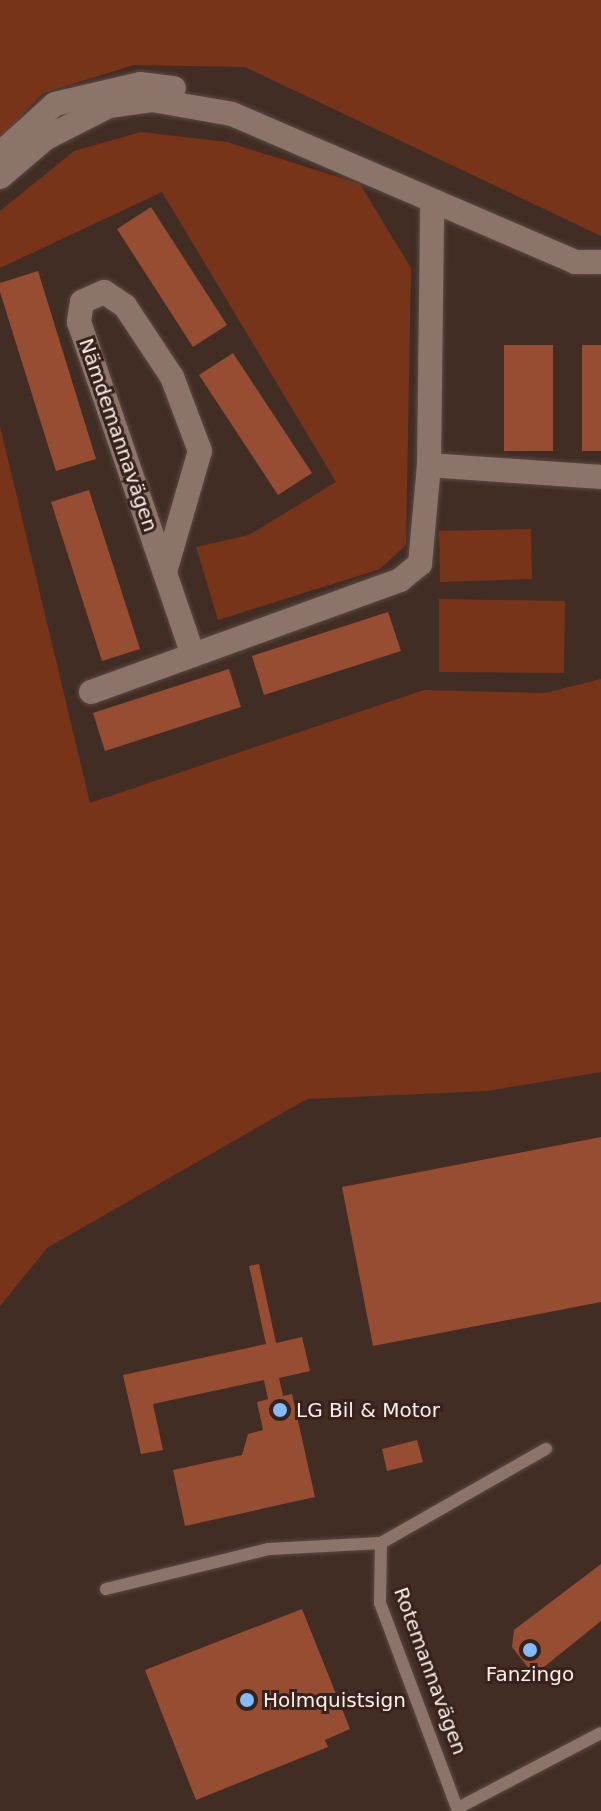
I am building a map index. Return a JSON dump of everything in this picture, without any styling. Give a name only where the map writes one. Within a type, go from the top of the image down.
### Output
[{"type":"street","points":[[0,154],[55,104],[140,84],[232,99],[350,164]]},
{"type":"street","points":[[0,177],[59,131],[109,106],[152,100],[232,114],[575,262],[601,262]]},
{"type":"street","points":[[91,692],[400,580],[420,564],[429,465],[432,201]]},
{"type":"street","name":"Nämdemannavägen","points":[[165,572],[200,451],[172,377],[125,306],[104,292],[82,302],[79,322],[193,655]]},
{"type":"street","points":[[429,465],[601,477]]},
{"type":"lane","points":[[106,1589],[269,1549],[381,1543],[546,1449]]},
{"type":"lane","name":"Rotemannavägen","points":[[381,1543],[380,1603],[458,1809]]},
{"type":"lane","points":[[458,1809],[601,1733]]},
{"type":"shaded area","points":[[0,0],[601,0],[601,236],[245,67],[134,65],[43,93],[0,139]]},
{"type":"shaded area","points":[[141,132],[227,142],[360,184],[411,268],[406,545],[380,569],[218,620],[196,547],[249,535],[336,482],[162,192],[0,268],[0,211],[74,151]]},
{"type":"shaded area","points":[[0,426],[90,803],[424,690],[545,693],[601,679],[601,1072],[487,1091],[307,1099],[47,1248],[0,1306]]},
{"type":"shaded area","points":[[531,529],[532,579],[440,582],[439,531]]},
{"type":"shaded area","points":[[439,599],[565,601],[564,673],[439,672]]},
{"type":"building","points":[[151,207],[227,325],[193,347],[117,229]]},
{"type":"building","points":[[38,271],[96,459],[56,471],[0,292],[0,283]]},
{"type":"building","points":[[504,345],[553,345],[553,451],[504,451]]},
{"type":"building","points":[[582,345],[601,345],[601,451],[582,451]]},
{"type":"building","points":[[233,353],[312,473],[278,495],[199,375]]},
{"type":"building","points":[[89,490],[140,649],[102,661],[51,502]]},
{"type":"building","points":[[388,612],[401,651],[264,695],[252,656]]},
{"type":"building","points":[[229,669],[241,707],[105,751],[93,713]]},
{"type":"building","points":[[601,1137],[601,1302],[373,1346],[342,1187]]},
{"type":"building","points":[[259,1264],[276,1343],[302,1337],[310,1371],[279,1378],[283,1396],[292,1394],[315,1497],[185,1526],[173,1470],[242,1455],[248,1434],[263,1430],[257,1402],[268,1399],[264,1380],[153,1404],[163,1450],[141,1454],[123,1375],[266,1344],[249,1266]]},
{"type":"building","points":[[417,1440],[423,1462],[387,1471],[382,1449]]},
{"type":"building","points":[[601,1564],[601,1621],[534,1675],[512,1647],[514,1630]]},
{"type":"building","name":"Holmquistsign","points":[[302,1609],[350,1729],[325,1740],[328,1747],[196,1800],[145,1670]]},
{"type":"place","name":"LG Bil & Motor","points":[[280,1410]]},
{"type":"place","name":"Fanzingo","points":[[530,1650]]},
{"type":"place","name":"Holmquistsign","points":[[247,1700]]}]
